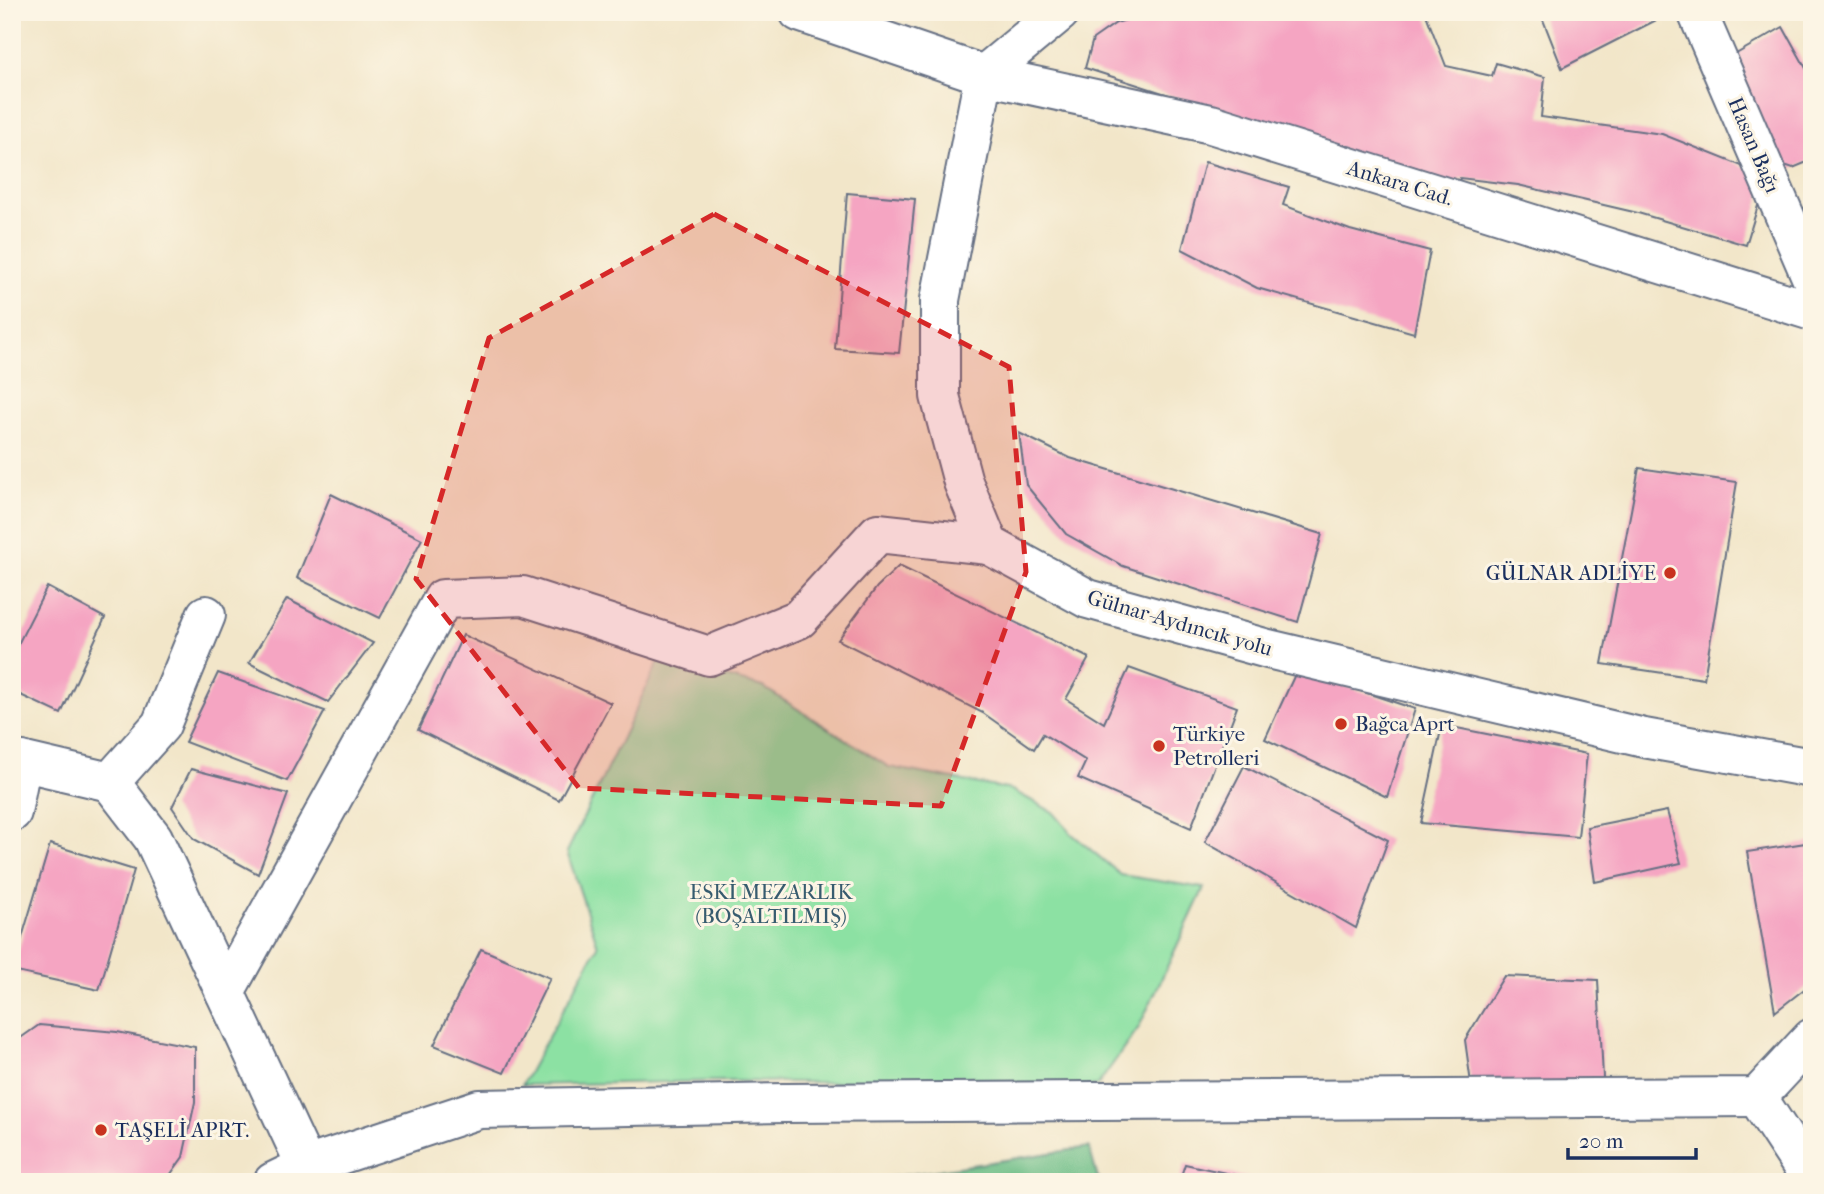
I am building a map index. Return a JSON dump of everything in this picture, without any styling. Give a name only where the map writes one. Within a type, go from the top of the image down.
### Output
[{"type":"street","name":"Ankara Cad.","points":[[799,12],[984,75],[1211,124],[1812,311]]},
{"type":"street","points":[[225,992],[443,599],[523,596],[709,656],[799,619],[878,533],[989,545],[963,482],[940,396],[940,300],[984,75],[1060,12]]},
{"type":"street","name":"Hasan Bağı","points":[[1697,12],[1812,279]]},
{"type":"street","name":"Gülnar-Aydıncık yolu","points":[[989,545],[1088,599],[1268,649],[1644,738],[1812,768]]},
{"type":"street","points":[[110,782],[161,725],[206,615]]},
{"type":"street","points":[[12,812],[17,760],[110,782],[153,838],[225,992],[290,1174],[479,1110],[785,1103],[1757,1097],[1812,1038]]},
{"type":"street","points":[[1757,1097],[1812,1181]]},
{"type":"highlighted area","points":[[714,214],[1009,367],[1026,572],[941,806],[579,788],[416,579],[489,338]]},
{"type":"green space","name":"ESKİ MEZARLIK (BOŞALTILMIŞ)","points":[[660,659],[763,687],[889,767],[1012,790],[1053,812],[1072,834],[1121,875],[1204,888],[1139,1027],[1097,1086],[723,1081],[522,1085],[598,946],[567,852]]},
{"type":"green space","points":[[1089,1147],[1099,1182],[861,1182]]},
{"type":"building","points":[[1154,12],[1425,12],[1446,66],[1492,76],[1496,63],[1545,77],[1541,117],[1662,134],[1767,176],[1746,245],[1638,213],[1518,185],[1460,178],[1456,187],[1085,68],[1093,39],[1116,23]]},
{"type":"building","points":[[1540,12],[1672,12],[1562,68]]},
{"type":"building","points":[[1783,27],[1812,79],[1812,160],[1793,168],[1744,151],[1705,72]]},
{"type":"building","points":[[1205,162],[1289,187],[1283,205],[1350,230],[1430,251],[1414,333],[1257,288],[1182,249]]},
{"type":"building","points":[[847,193],[915,199],[899,353],[835,349]]},
{"type":"building","points":[[1019,433],[1070,458],[1322,534],[1298,622],[1123,566],[1066,534],[1026,485]]},
{"type":"building","name":"GÜLNAR ADLİYE","points":[[1639,468],[1737,482],[1704,679],[1602,664]]},
{"type":"building","points":[[331,494],[422,539],[380,618],[297,578]]},
{"type":"building","points":[[899,566],[1089,658],[1066,699],[1104,723],[1129,668],[1237,707],[1191,828],[1078,778],[1086,761],[1043,734],[1034,749],[983,713],[838,640],[877,587]]},
{"type":"building","points":[[47,587],[105,618],[61,714],[12,691],[12,656]]},
{"type":"building","points":[[287,599],[373,643],[328,702],[249,663]]},
{"type":"building","points":[[463,635],[611,703],[559,800],[418,730]]},
{"type":"building","name":"Bağca Aprt","points":[[1297,670],[1415,709],[1387,797],[1265,739]]},
{"type":"building","points":[[218,673],[325,711],[287,781],[185,742]]},
{"type":"building","points":[[1442,725],[1587,754],[1578,837],[1421,823]]},
{"type":"building","points":[[1244,766],[1388,840],[1356,928],[1205,842]]},
{"type":"building","points":[[191,769],[288,794],[258,874],[194,839],[172,807]]},
{"type":"building","points":[[1667,811],[1681,863],[1595,882],[1587,827]]},
{"type":"building","points":[[1812,842],[1812,983],[1775,1012],[1747,852]]},
{"type":"building","points":[[50,844],[134,870],[99,990],[12,971]]},
{"type":"building","points":[[481,949],[550,978],[504,1073],[434,1045]]},
{"type":"building","points":[[1504,976],[1598,980],[1604,1097],[1473,1098],[1465,1040]]},
{"type":"building","name":"TAŞELİ APRT.","points":[[39,1025],[117,1032],[195,1047],[195,1102],[183,1157],[165,1182],[12,1182],[12,1044]]},
{"type":"building","points":[[1185,1164],[1262,1181],[1262,1182],[1179,1182]]},
{"type":"place","name":"GÜLNAR ADLİYE","points":[[1670,573]]},
{"type":"place","name":"Bağca Aprt","points":[[1341,724]]},
{"type":"place","name":"Türkiye Petrolleri","points":[[1159,746]]},
{"type":"place","name":"TAŞELİ APRT.","points":[[101,1130]]}]
